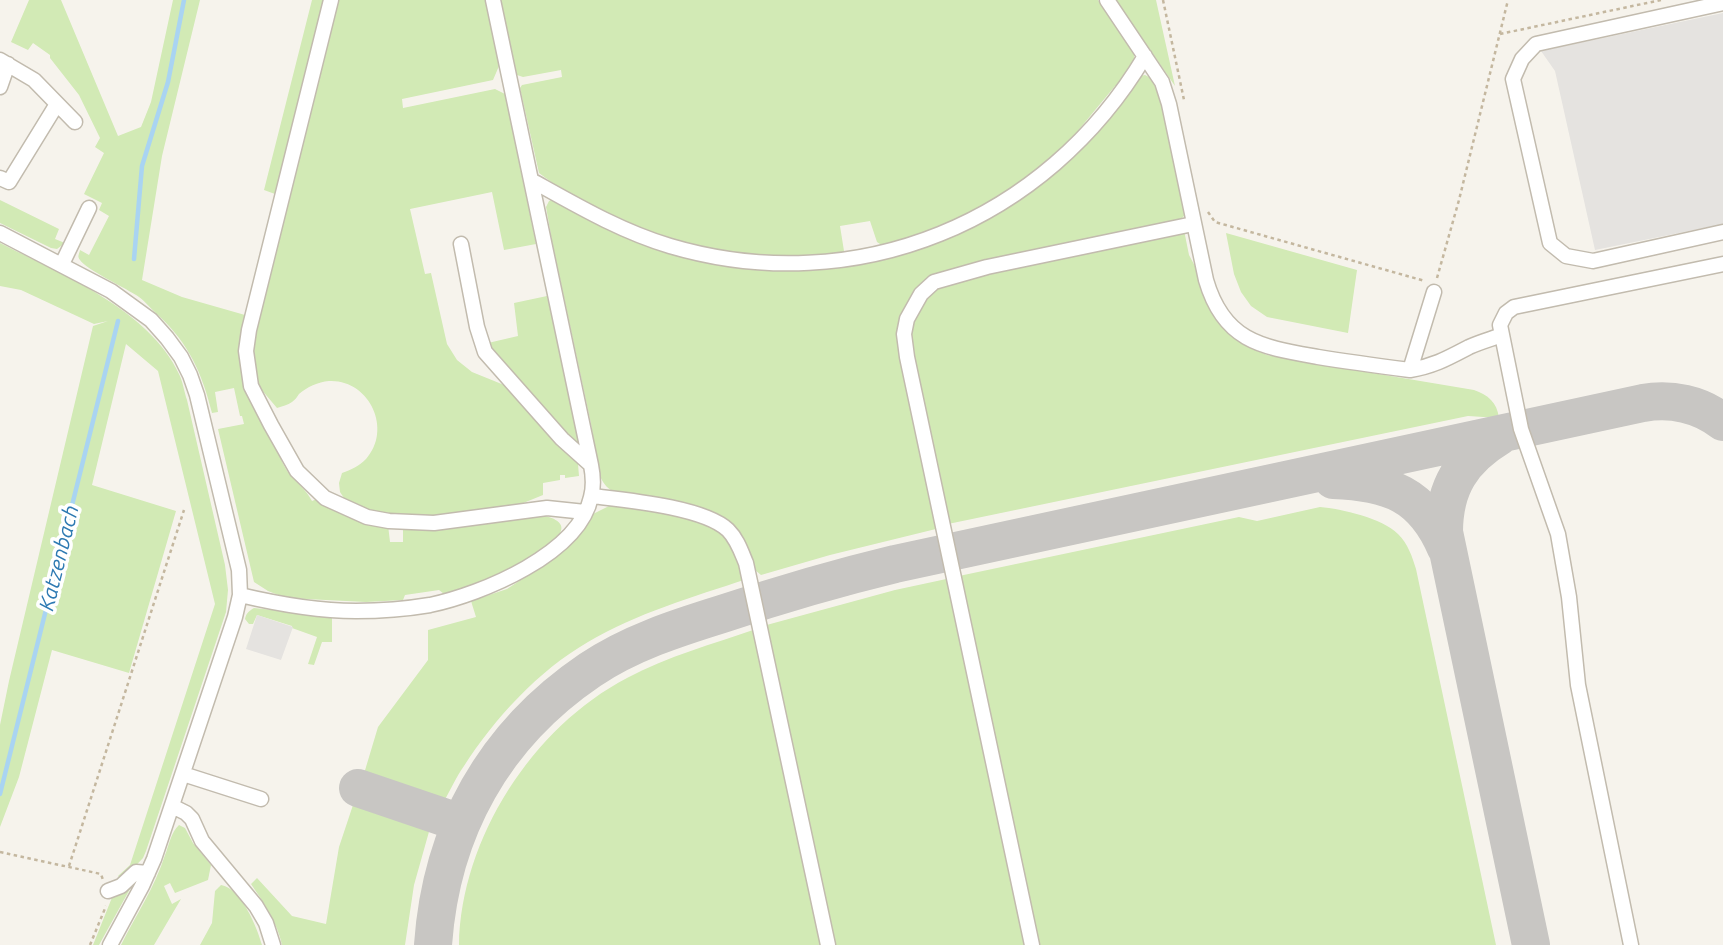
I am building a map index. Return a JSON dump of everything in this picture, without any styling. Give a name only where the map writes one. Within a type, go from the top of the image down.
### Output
[{"type":"street","points":[[331,0],[248,330],[246,351],[251,386],[297,471],[325,498],[367,517],[434,523],[547,508],[586,512]]},
{"type":"street","points":[[240,595],[327,610],[381,610],[432,604],[495,585],[526,569],[573,531],[586,512],[592,496],[592,465],[493,0]]},
{"type":"street","points":[[1107,0],[1162,82],[1210,294],[1222,316],[1241,335],[1277,350],[1410,370],[1434,365],[1502,335]]},
{"type":"street","points":[[1723,3],[1535,44],[1522,59],[1513,79],[1550,243],[1566,256],[1593,261],[1723,232]]},
{"type":"street","points":[[531,180],[581,209],[637,235],[711,256],[783,264],[820,263],[857,257],[915,244],[1001,204],[1063,158],[1119,96],[1145,56]]},
{"type":"street","points":[[0,86],[4,62],[34,80],[75,122]]},
{"type":"street","points":[[0,178],[9,182],[57,104]]},
{"type":"street","points":[[62,264],[89,208]]},
{"type":"street","points":[[1032,945],[907,358],[904,334],[907,319],[921,294],[934,282],[944,278],[1193,224]]},
{"type":"street","points":[[0,233],[111,291],[151,320],[167,338],[190,374],[197,395],[239,570],[240,595],[235,617],[172,806],[148,873],[110,945]]},
{"type":"street","points":[[461,244],[477,327],[485,352],[562,439],[592,465]]},
{"type":"street","points":[[1631,945],[1578,685],[1569,597],[1558,534],[1521,429],[1500,325],[1506,313],[1514,307],[1723,264]]},
{"type":"street","points":[[1410,370],[1434,292]]},
{"type":"street","points":[[592,496],[701,514],[728,530],[738,544],[746,563],[755,603],[828,945]]},
{"type":"street","points":[[183,774],[261,799]]},
{"type":"street","points":[[172,806],[186,813],[202,841],[256,906],[266,923],[272,945]]},
{"type":"street","points":[[108,891],[121,886],[136,872],[148,873]]},
{"type":"path","points":[[1163,0],[1185,107]]},
{"type":"path","points":[[1208,214],[1215,222],[1436,284],[1508,0]]},
{"type":"path","points":[[1500,34],[1661,0]]},
{"type":"path","points":[[69,866],[184,510]]},
{"type":"path","points":[[0,852],[101,874],[108,891],[108,902],[90,945]]},
{"type":"green space","points":[[29,0],[61,0],[118,136],[141,127],[151,102],[173,0],[200,0],[162,156],[142,280],[182,297],[245,315],[243,338],[276,446],[287,471],[312,501],[317,499],[388,525],[390,542],[403,542],[403,526],[540,515],[552,518],[561,525],[560,533],[551,543],[512,568],[483,581],[444,594],[439,590],[405,595],[403,600],[366,602],[286,598],[254,582],[218,429],[244,424],[234,388],[215,392],[218,412],[212,413],[204,385],[179,337],[139,297],[79,259],[80,250],[89,255],[109,216],[99,210],[102,203],[84,194],[104,153],[95,147],[100,138],[79,95],[50,55],[33,43],[28,50],[11,42]]},
{"type":"green space","points":[[312,0],[327,0],[285,171],[275,194],[264,190]]},
{"type":"green space","points":[[336,0],[485,0],[499,66],[493,80],[402,99],[403,108],[495,89],[505,94],[536,244],[504,250],[492,192],[410,209],[425,274],[431,273],[447,344],[457,360],[472,372],[509,387],[578,464],[579,476],[565,478],[565,475],[560,475],[560,480],[543,483],[543,495],[511,508],[434,517],[377,515],[348,504],[340,492],[342,473],[355,468],[366,459],[374,447],[377,434],[373,408],[365,397],[355,388],[343,383],[321,382],[309,387],[290,403],[277,408],[255,382],[251,367],[253,332]]},
{"type":"green space","points":[[501,0],[1098,0],[1134,53],[1134,59],[1119,85],[1115,86],[1062,150],[994,201],[959,220],[883,246],[877,242],[870,221],[840,226],[844,251],[841,254],[788,258],[715,252],[642,232],[566,193],[539,173],[520,88],[522,85],[562,77],[561,70],[523,77],[517,75]]},
{"type":"green space","points":[[1116,0],[1156,0],[1175,86]]},
{"type":"green space","points":[[1140,76],[1151,78],[1161,100],[1185,215],[1175,222],[942,273],[906,315],[940,528],[761,575],[755,570],[744,543],[730,525],[616,493],[608,488],[600,476],[552,241],[546,207],[549,201],[553,199],[623,236],[681,256],[741,266],[802,268],[862,262],[920,247],[976,224],[1029,193],[1076,154],[1110,116]]},
{"type":"green space","points":[[0,200],[59,229],[55,239],[65,243],[57,249],[51,248],[0,223]]},
{"type":"green space","points":[[1184,230],[1189,255],[1208,306],[1221,325],[1250,348],[1267,355],[1474,390],[1491,400],[1499,418],[1468,416],[948,524],[911,350],[911,325],[917,310],[932,292],[945,283]]},
{"type":"green space","points":[[1226,233],[1357,270],[1348,333],[1267,317],[1251,306],[1241,292],[1234,274]]},
{"type":"green space","points":[[0,243],[101,296],[125,312],[165,351],[179,374],[187,400],[225,565],[228,590],[226,612],[146,851],[143,858],[122,880],[118,876],[130,865],[215,604],[158,371],[126,344],[92,485],[176,511],[129,673],[52,650],[19,777],[0,827],[0,725],[9,681],[93,326],[108,321],[94,324],[21,290],[0,286]]},
{"type":"green space","points":[[547,296],[580,442],[574,443],[490,351],[488,343],[518,336],[514,303]]},
{"type":"green space","points":[[611,505],[671,513],[715,525],[733,544],[747,579],[646,614],[588,642],[552,667],[519,697],[489,730],[461,770],[443,803],[363,777],[378,727],[428,660],[428,630],[476,617],[471,601],[507,589],[554,558],[575,539],[593,514]]},
{"type":"green space","points":[[1320,507],[1350,512],[1382,523],[1398,534],[1411,555],[1496,945],[1037,945],[959,576],[1239,517],[1257,521]]},
{"type":"green space","points":[[951,578],[1028,945],[830,945],[763,626],[895,590]]},
{"type":"green space","points":[[254,608],[332,616],[332,642],[322,642],[314,665],[308,664],[317,637],[257,615],[253,624],[249,624],[245,617]]},
{"type":"green space","points":[[756,629],[824,945],[459,945],[463,905],[473,865],[488,826],[508,790],[533,756],[561,725],[593,699],[643,670]]},
{"type":"green space","points":[[356,796],[432,821],[414,885],[405,945],[282,945],[273,921],[251,884],[257,878],[292,916],[326,924],[339,847]]},
{"type":"green space","points":[[179,825],[185,828],[211,865],[208,880],[175,893],[170,883],[164,886],[172,904],[181,899],[154,945],[121,945],[151,890],[172,835]]},
{"type":"green space","points":[[135,880],[99,945],[93,945],[113,895]]},
{"type":"green space","points":[[221,885],[235,893],[241,901],[252,919],[262,945],[200,945],[212,923],[215,891]]},
{"type":"shaded area","points":[[1723,13],[1723,224],[1595,250],[1555,71],[1541,51]]},
{"type":"shaded area","points":[[257,615],[293,627],[281,660],[246,649]]},
{"type":"waterway","name":"Katzenbach","points":[[134,259],[142,166],[168,82],[184,0]]},
{"type":"waterway","name":"Katzenbach","points":[[0,794],[118,321]]},
{"type":"taxiway","points":[[433,945],[438,903],[447,863],[478,789],[500,755],[526,724],[556,696],[605,660],[654,637],[786,594],[895,564],[1643,403],[1664,401],[1685,404],[1705,411],[1723,422]]},
{"type":"taxiway","points":[[1500,436],[1475,454],[1458,476],[1447,501],[1444,532],[1531,945]]},
{"type":"taxiway","points":[[1333,480],[1371,484],[1402,495],[1427,515],[1446,548]]},
{"type":"taxiway","points":[[358,788],[461,823]]}]
